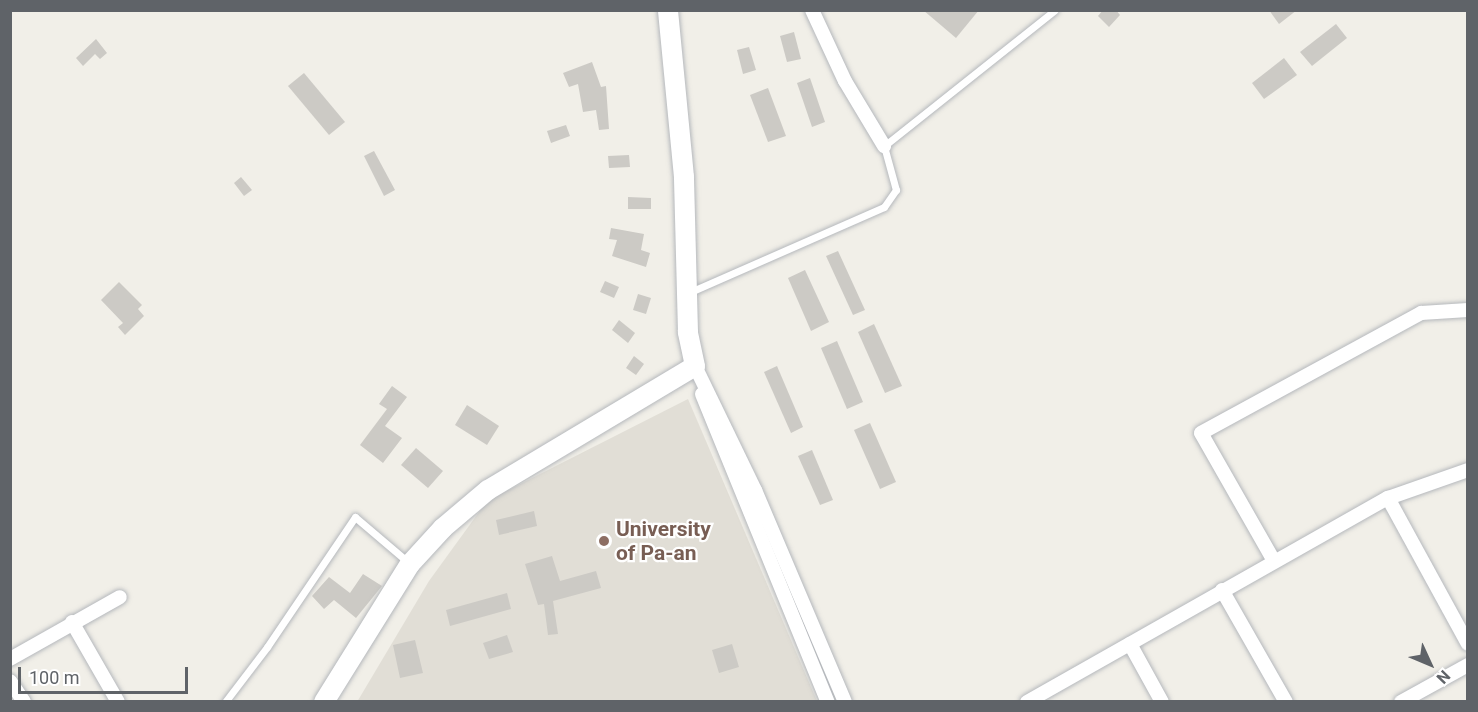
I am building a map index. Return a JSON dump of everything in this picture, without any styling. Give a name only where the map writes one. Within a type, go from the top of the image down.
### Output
[{"type":"street","points":[[668,10],[684,177],[687,294],[695,366],[741,496],[827,700]]},
{"type":"street","points":[[812,10],[845,81],[884,146]]},
{"type":"street","points":[[1274,561],[1201,433],[1421,313],[1467,310]]},
{"type":"street","points":[[695,366],[755,490],[843,697]]},
{"type":"street","points":[[324,702],[410,564],[443,528],[488,490],[695,366]]},
{"type":"street","points":[[1027,702],[1388,498],[1467,472]]},
{"type":"street","points":[[741,496],[755,490]]},
{"type":"street","points":[[1388,498],[1467,644]]},
{"type":"street","points":[[1222,590],[1286,702]]},
{"type":"street","points":[[10,659],[120,597]]},
{"type":"street","points":[[72,622],[118,702]]},
{"type":"street","points":[[1130,644],[1162,702]]},
{"type":"street","points":[[1404,701],[1467,665]]},
{"type":"street","points":[[12,687],[24,702]]},
{"type":"lane","points":[[687,294],[884,207],[896,190],[884,146],[1055,10]]},
{"type":"lane","points":[[225,702],[267,647],[355,517],[410,564]]},
{"type":"lane","points":[[820,684],[835,679]]},
{"type":"lane","points":[[827,700],[843,697]]},
{"type":"shaded area","name":"University of Pa-an","points":[[688,399],[817,701],[357,702],[429,581],[487,501]]},
{"type":"building","points":[[923,10],[979,10],[956,38]]},
{"type":"building","points":[[1103,10],[1116,10],[1120,15],[1109,27],[1098,16]]},
{"type":"building","points":[[1269,10],[1297,10],[1279,24]]},
{"type":"building","points":[[1336,24],[1347,38],[1312,66],[1300,52]]},
{"type":"building","points":[[794,32],[801,59],[787,62],[780,36]]},
{"type":"building","points":[[96,39],[107,53],[100,59],[95,54],[83,66],[76,58]]},
{"type":"building","points":[[749,47],[756,70],[743,74],[737,50]]},
{"type":"building","points":[[1284,58],[1297,75],[1264,99],[1252,83]]},
{"type":"building","points":[[592,62],[601,87],[606,86],[609,129],[599,130],[596,110],[583,112],[578,84],[569,87],[563,73]]},
{"type":"building","points":[[304,73],[345,122],[329,135],[288,86]]},
{"type":"building","points":[[810,78],[825,122],[812,127],[797,83]]},
{"type":"building","points":[[768,88],[786,136],[768,142],[750,95]]},
{"type":"building","points":[[566,125],[570,136],[551,143],[547,131]]},
{"type":"building","points":[[374,151],[395,190],[384,196],[364,156]]},
{"type":"building","points":[[629,155],[630,167],[609,168],[608,156]]},
{"type":"building","points":[[241,177],[252,190],[244,196],[234,183]]},
{"type":"building","points":[[628,197],[651,198],[651,209],[628,209]]},
{"type":"building","points":[[611,228],[644,234],[641,250],[650,253],[646,267],[612,256],[617,240],[609,239]]},
{"type":"building","points":[[838,251],[865,310],[853,315],[826,256]]},
{"type":"building","points":[[805,270],[829,322],[811,331],[788,278]]},
{"type":"building","points":[[605,281],[619,287],[614,298],[600,292]]},
{"type":"building","points":[[119,282],[142,305],[138,309],[144,316],[125,335],[118,327],[123,323],[101,300]]},
{"type":"building","points":[[638,294],[651,298],[646,314],[633,310]]},
{"type":"building","points":[[619,320],[635,333],[628,343],[612,330]]},
{"type":"building","points":[[874,324],[902,386],[885,393],[858,332]]},
{"type":"building","points":[[837,341],[863,402],[847,409],[821,348]]},
{"type":"building","points":[[634,356],[644,364],[636,375],[626,368]]},
{"type":"building","points":[[777,366],[803,427],[791,433],[764,372]]},
{"type":"building","points":[[392,386],[407,397],[385,426],[402,438],[383,463],[360,445],[387,409],[379,404]]},
{"type":"building","points":[[467,405],[499,426],[487,445],[455,425]]},
{"type":"building","points":[[870,423],[896,482],[880,489],[854,430]]},
{"type":"building","points":[[416,448],[443,471],[428,488],[401,465]]},
{"type":"building","points":[[812,450],[833,500],[820,505],[798,456]]},
{"type":"building","points":[[534,511],[537,526],[499,535],[496,520]]},
{"type":"building","points":[[552,556],[560,581],[596,571],[601,588],[553,601],[558,634],[548,635],[544,604],[538,605],[525,564]]},
{"type":"building","points":[[363,574],[382,586],[356,618],[334,600],[324,609],[312,596],[329,577],[350,593]]},
{"type":"building","points":[[507,593],[511,609],[450,626],[446,610]]},
{"type":"building","points":[[507,635],[513,652],[489,659],[483,643]]},
{"type":"building","points":[[415,640],[423,673],[400,678],[393,645]]},
{"type":"building","points":[[732,644],[739,667],[719,673],[712,650]]},
{"type":"place","name":"University of Pa-an","points":[[604,541]]}]
